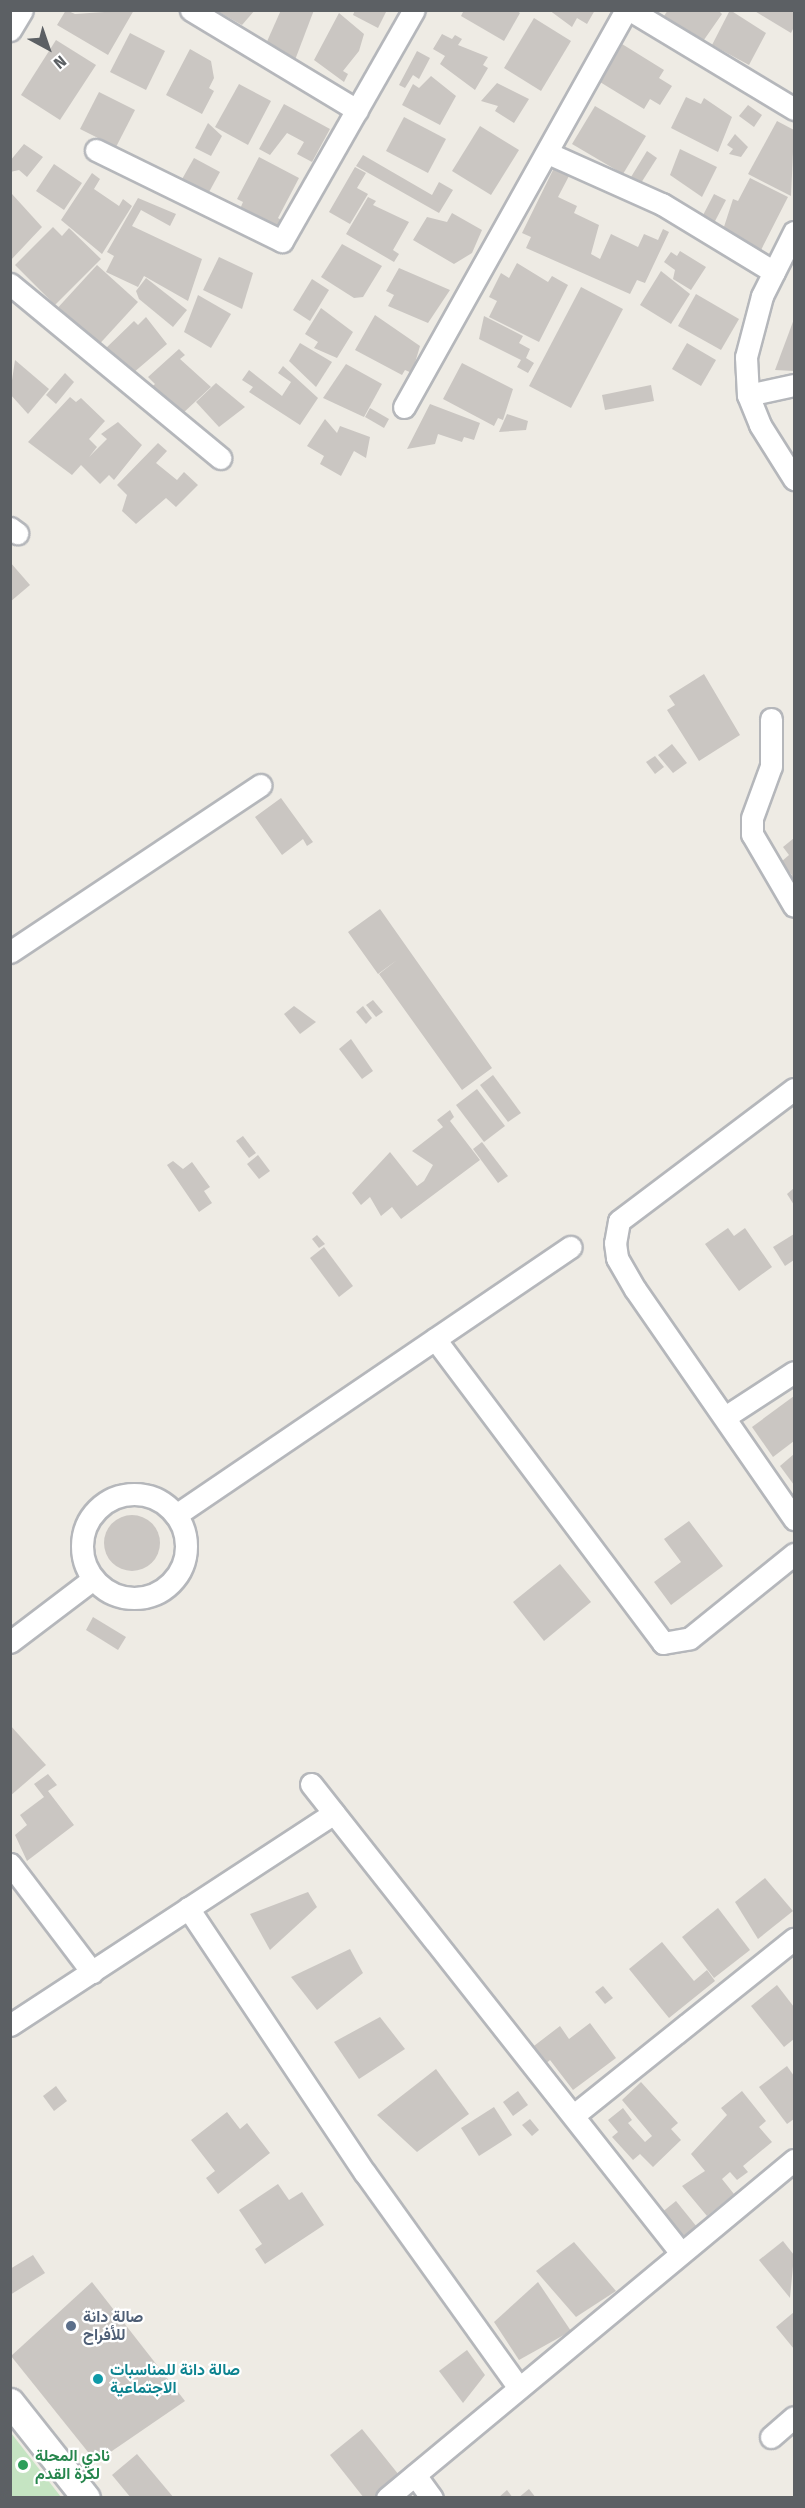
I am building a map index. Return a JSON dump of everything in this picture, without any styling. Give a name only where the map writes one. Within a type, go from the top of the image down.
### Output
[{"type":"street","points":[[10,30],[22,10]]},
{"type":"street","points":[[191,10],[357,110]]},
{"type":"street","points":[[96,150],[282,241],[414,10]]},
{"type":"street","points":[[404,407],[550,154],[628,10],[795,109]]},
{"type":"street","points":[[550,154],[662,204],[774,272]]},
{"type":"street","points":[[795,232],[762,296],[746,357],[748,395],[760,425],[795,479]]},
{"type":"street","points":[[10,284],[220,458]]},
{"type":"street","points":[[748,395],[795,385]]},
{"type":"street","points":[[771,718],[771,766],[752,818],[752,834],[795,906]]},
{"type":"street","points":[[10,952],[260,785]]},
{"type":"street","points":[[795,1089],[619,1221],[617,1258],[795,1519]]},
{"type":"street","points":[[176,1515],[571,1246]]},
{"type":"street","points":[[435,1340],[663,1643],[690,1638],[795,1554]]},
{"type":"street","points":[[725,1417],[795,1372]]},
{"type":"street","points":[[117,1496],[150,1496],[176,1515],[184,1529],[184,1561],[166,1587],[128,1597],[93,1579],[85,1565],[82,1540],[90,1517],[102,1504],[117,1496]]},
{"type":"street","points":[[10,1642],[93,1579]]},
{"type":"street","points":[[311,1784],[681,2253]]},
{"type":"street","points":[[10,2025],[334,1813]]},
{"type":"street","points":[[10,1864],[92,1971]]},
{"type":"street","points":[[188,1908],[365,2173],[519,2388]]},
{"type":"street","points":[[574,2115],[795,1939]]},
{"type":"street","points":[[387,2498],[795,2160]]},
{"type":"street","points":[[10,2402],[86,2498]]},
{"type":"street","points":[[771,2438],[795,2417]]},
{"type":"street","points":[[415,2475],[432,2498]]},
{"type":"green space","name":"نادي المحلة لكرة القدم","points":[[11,2433],[61,2497],[11,2497]]},
{"type":"building","points":[[66,10],[75,14],[134,10],[108,55],[57,25]]},
{"type":"building","points":[[215,10],[255,10],[242,25]]},
{"type":"building","points":[[281,10],[314,10],[295,60],[265,46]]},
{"type":"building","points":[[355,10],[387,10],[378,28],[353,15]]},
{"type":"building","points":[[464,10],[516,10],[520,13],[504,41],[461,16]]},
{"type":"building","points":[[549,10],[595,10],[587,24],[577,18],[572,27]]},
{"type":"building","points":[[668,10],[718,10],[722,14],[699,47],[689,40],[693,34],[664,16]]},
{"type":"building","points":[[730,10],[766,33],[749,65],[712,45]]},
{"type":"building","points":[[753,10],[794,10],[794,27],[791,33]]},
{"type":"building","points":[[339,13],[364,34],[359,51],[343,71],[348,74],[344,82],[314,60]]},
{"type":"building","points":[[534,18],[571,41],[541,91],[504,68]]},
{"type":"building","points":[[130,33],[165,51],[146,90],[110,72]]},
{"type":"building","points":[[442,34],[452,39],[455,35],[462,39],[458,45],[488,57],[483,65],[488,68],[475,90],[440,64],[445,56],[433,49]]},
{"type":"building","points":[[56,40],[96,65],[60,120],[21,95]]},
{"type":"building","points":[[622,44],[664,70],[659,78],[672,86],[660,105],[650,99],[644,109],[600,82]]},
{"type":"building","points":[[190,49],[211,61],[214,78],[209,88],[214,91],[202,114],[166,95]]},
{"type":"building","points":[[417,51],[430,58],[419,79],[413,75],[405,88],[399,85]]},
{"type":"building","points":[[431,76],[456,96],[440,125],[402,105],[413,84],[419,88]]},
{"type":"building","points":[[497,83],[529,99],[514,123],[495,111],[498,106],[481,101]]},
{"type":"building","points":[[239,84],[271,101],[248,145],[215,127]]},
{"type":"building","points":[[99,92],[135,110],[116,147],[80,129]]},
{"type":"building","points":[[686,97],[701,104],[704,98],[732,117],[718,152],[671,128]]},
{"type":"building","points":[[284,104],[330,129],[312,162],[297,154],[304,142],[287,133],[270,155],[259,149]]},
{"type":"building","points":[[748,105],[762,115],[754,127],[739,116]]},
{"type":"building","points":[[595,106],[646,136],[623,174],[572,144]]},
{"type":"building","points":[[404,117],[446,139],[428,173],[386,151]]},
{"type":"building","points":[[777,121],[794,130],[791,196],[748,174]]},
{"type":"building","points":[[208,123],[222,136],[211,156],[195,148]]},
{"type":"building","points":[[480,126],[519,150],[491,195],[452,171]]},
{"type":"building","points":[[735,134],[748,147],[741,157],[729,154],[733,149],[727,145]]},
{"type":"building","points":[[24,144],[43,157],[27,177],[19,170],[10,172],[10,161]]},
{"type":"building","points":[[680,149],[717,167],[702,197],[670,175]]},
{"type":"building","points":[[647,151],[657,158],[641,183],[631,177]]},
{"type":"building","points":[[363,155],[432,195],[439,182],[453,190],[439,213],[356,166]]},
{"type":"building","points":[[259,157],[299,178],[278,218],[286,223],[279,237],[240,209],[243,202],[237,199]]},
{"type":"building","points":[[194,158],[220,172],[203,203],[177,188]]},
{"type":"building","points":[[54,164],[82,183],[64,210],[36,191]]},
{"type":"building","points":[[355,167],[366,173],[357,188],[368,194],[350,224],[329,212]]},
{"type":"building","points":[[554,168],[569,176],[558,197],[577,206],[574,213],[599,225],[591,254],[600,259],[611,234],[638,247],[644,234],[658,240],[663,229],[669,232],[645,283],[637,280],[630,294],[526,248],[531,237],[522,233]]},
{"type":"building","points":[[92,173],[100,179],[94,189],[119,206],[123,199],[132,206],[102,254],[61,220]]},
{"type":"building","points":[[750,178],[788,197],[760,252],[722,233],[733,199],[738,201]]},
{"type":"building","points":[[12,194],[42,227],[10,261],[10,196]]},
{"type":"building","points":[[714,194],[726,200],[713,225],[701,219]]},
{"type":"building","points":[[368,197],[376,201],[373,205],[409,222],[393,250],[399,254],[394,262],[346,234]]},
{"type":"building","points":[[138,198],[176,214],[170,226],[141,210],[132,226],[202,259],[188,301],[144,276],[138,287],[106,272],[114,256],[107,252]]},
{"type":"building","points":[[452,213],[482,230],[472,253],[454,264],[413,240],[427,217],[447,222]]},
{"type":"building","points":[[53,227],[62,236],[69,228],[101,259],[55,305],[15,265]]},
{"type":"building","points":[[342,244],[382,266],[363,297],[354,298],[321,277]]},
{"type":"building","points":[[680,251],[706,267],[691,290],[673,279],[675,270],[664,262],[671,252],[677,256]]},
{"type":"building","points":[[219,257],[253,273],[242,309],[203,290]]},
{"type":"building","points":[[517,263],[548,282],[552,276],[568,285],[539,342],[489,317],[497,301],[489,297],[501,273],[509,278]]},
{"type":"building","points":[[97,265],[138,302],[94,350],[53,313]]},
{"type":"building","points":[[399,268],[450,290],[428,323],[388,306],[394,295],[386,291]]},
{"type":"building","points":[[661,271],[690,294],[671,324],[640,305]]},
{"type":"building","points":[[146,278],[187,310],[173,327],[139,299],[136,291]]},
{"type":"building","points":[[312,279],[329,290],[310,321],[293,310]]},
{"type":"building","points":[[581,287],[623,309],[571,408],[529,386]]},
{"type":"building","points":[[696,294],[739,319],[721,350],[678,326]]},
{"type":"building","points":[[198,295],[231,314],[211,348],[184,332]]},
{"type":"building","points":[[321,308],[353,332],[337,358],[314,348],[318,342],[305,334]]},
{"type":"building","points":[[375,315],[420,346],[412,373],[405,370],[402,375],[355,350]]},
{"type":"building","points":[[484,316],[523,336],[519,343],[530,349],[526,358],[534,363],[528,373],[517,367],[521,360],[479,339]]},
{"type":"building","points":[[146,317],[167,344],[126,379],[104,350],[134,321],[138,325]]},
{"type":"building","points":[[794,319],[794,371],[775,370]]},
{"type":"building","points":[[300,343],[332,362],[316,387],[289,361]]},
{"type":"building","points":[[687,343],[716,360],[701,386],[672,369]]},
{"type":"building","points":[[179,349],[185,355],[180,359],[211,387],[182,414],[147,391],[155,384],[148,377]]},
{"type":"building","points":[[15,360],[49,389],[28,414],[10,394]]},
{"type":"building","points":[[462,363],[513,389],[503,420],[498,418],[494,426],[443,399]]},
{"type":"building","points":[[346,364],[382,384],[364,417],[323,398]]},
{"type":"building","points":[[283,366],[318,398],[300,425],[249,392],[253,387],[242,380],[249,370],[282,396],[291,382],[278,373]]},
{"type":"building","points":[[65,373],[74,382],[56,404],[46,395]]},
{"type":"building","points":[[216,383],[245,407],[219,427],[196,402]]},
{"type":"building","points":[[651,385],[654,401],[605,410],[602,395]]},
{"type":"building","points":[[70,397],[76,402],[81,398],[105,421],[89,439],[97,447],[89,457],[107,439],[101,434],[118,422],[142,445],[114,480],[109,475],[100,484],[81,465],[72,475],[28,442]]},
{"type":"building","points":[[430,404],[480,423],[474,440],[464,437],[462,442],[438,434],[435,444],[407,449]]},
{"type":"building","points":[[370,408],[389,419],[384,428],[365,417]]},
{"type":"building","points":[[507,414],[528,421],[526,430],[499,432]]},
{"type":"building","points":[[325,419],[337,433],[340,426],[370,437],[366,458],[354,451],[341,476],[320,464],[324,456],[307,446]]},
{"type":"building","points":[[158,443],[167,451],[156,463],[177,480],[184,472],[198,485],[176,507],[166,498],[136,524],[122,511],[127,495],[117,485]]},
{"type":"building","points":[[10,562],[30,585],[10,602]]},
{"type":"building","points":[[704,674],[740,735],[699,761],[667,710],[675,705],[669,696]]},
{"type":"building","points":[[672,744],[687,763],[673,773],[658,755]]},
{"type":"building","points":[[655,756],[664,767],[655,774],[646,762]]},
{"type":"building","points":[[281,798],[313,842],[307,846],[303,839],[282,855],[255,817]]},
{"type":"building","points":[[794,838],[794,890],[784,881],[792,875],[781,862],[789,855],[783,847]]},
{"type":"building","points":[[380,909],[492,1068],[462,1090],[379,974],[397,960],[378,974],[348,932]]},
{"type":"building","points":[[373,1000],[383,1012],[376,1017],[366,1005]]},
{"type":"building","points":[[294,1006],[316,1022],[300,1034],[284,1014]]},
{"type":"building","points":[[363,1006],[372,1018],[366,1024],[356,1012]]},
{"type":"building","points":[[351,1039],[373,1071],[362,1079],[339,1049]]},
{"type":"building","points":[[493,1075],[521,1113],[508,1122],[480,1085]]},
{"type":"building","points":[[477,1089],[505,1126],[484,1142],[456,1105]]},
{"type":"building","points":[[450,1110],[454,1117],[450,1121],[480,1160],[401,1219],[392,1207],[381,1216],[370,1197],[361,1205],[352,1193],[390,1152],[417,1186],[424,1181],[433,1165],[412,1151],[443,1127],[437,1120]]},
{"type":"building","points":[[243,1136],[256,1153],[249,1158],[236,1141]]},
{"type":"building","points":[[482,1142],[508,1176],[498,1183],[473,1149]]},
{"type":"building","points":[[258,1155],[270,1171],[259,1179],[247,1164]]},
{"type":"building","points":[[173,1161],[183,1169],[192,1162],[210,1187],[204,1191],[212,1203],[199,1212],[167,1165]]},
{"type":"building","points":[[794,1188],[794,1205],[787,1194]]},
{"type":"building","points":[[728,1228],[734,1236],[745,1228],[772,1267],[739,1291],[705,1244]]},
{"type":"building","points":[[794,1234],[794,1260],[785,1266],[773,1247]]},
{"type":"building","points":[[317,1235],[325,1244],[319,1248],[312,1239]]},
{"type":"building","points":[[324,1247],[353,1286],[339,1297],[310,1258]]},
{"type":"building","points":[[794,1396],[794,1441],[773,1457],[752,1427]]},
{"type":"building","points":[[794,1454],[794,1485],[780,1466]]},
{"type":"building","points":[[132,1515],[143,1517],[152,1523],[158,1532],[160,1543],[158,1554],[152,1563],[143,1569],[132,1571],[121,1569],[112,1563],[106,1554],[104,1543],[106,1532],[112,1523],[121,1517]]},
{"type":"building","points":[[689,1521],[723,1566],[671,1605],[654,1582],[681,1562],[664,1539]]},
{"type":"building","points":[[560,1564],[591,1602],[544,1641],[513,1602]]},
{"type":"building","points":[[93,1617],[126,1637],[118,1650],[86,1630]]},
{"type":"building","points":[[10,1725],[46,1765],[10,1796]]},
{"type":"building","points":[[48,1774],[57,1785],[48,1791],[74,1825],[27,1861],[15,1835],[27,1825],[20,1815],[44,1797],[34,1784]]},
{"type":"building","points":[[765,1878],[793,1911],[758,1939],[735,1902]]},
{"type":"building","points":[[308,1892],[317,1907],[270,1950],[250,1914]]},
{"type":"building","points":[[718,1908],[750,1950],[714,1978],[682,1937]]},
{"type":"building","points":[[662,1942],[694,1981],[707,1970],[715,1981],[669,2018],[629,1969]]},
{"type":"building","points":[[350,1949],[363,1973],[317,2010],[291,1977]]},
{"type":"building","points":[[777,1985],[794,2007],[794,2039],[784,2047],[751,2006]]},
{"type":"building","points":[[603,1986],[613,1998],[605,2004],[595,1992]]},
{"type":"building","points":[[380,2017],[405,2049],[359,2079],[334,2042]]},
{"type":"building","points":[[590,2023],[616,2058],[573,2090],[550,2060],[543,2066],[530,2049],[560,2026],[569,2039]]},
{"type":"building","points":[[787,2066],[794,2076],[794,2119],[787,2124],[759,2087]]},
{"type":"building","points":[[436,2069],[469,2114],[417,2152],[377,2115]]},
{"type":"building","points":[[641,2082],[678,2123],[671,2129],[681,2140],[653,2167],[640,2154],[633,2160],[612,2137],[618,2132],[608,2120],[623,2108],[632,2120],[628,2123],[645,2142],[652,2136],[622,2100]]},
{"type":"building","points":[[56,2086],[67,2101],[54,2111],[43,2096]]},
{"type":"building","points":[[518,2091],[528,2105],[513,2116],[503,2102]]},
{"type":"building","points":[[742,2091],[766,2121],[759,2127],[772,2142],[743,2166],[748,2172],[737,2180],[730,2172],[722,2179],[734,2194],[707,2216],[682,2186],[705,2171],[691,2154],[727,2115],[721,2108]]},
{"type":"building","points":[[494,2107],[512,2135],[479,2156],[461,2128]]},
{"type":"building","points":[[227,2112],[240,2129],[247,2123],[270,2153],[218,2194],[206,2178],[215,2171],[191,2140]]},
{"type":"building","points":[[530,2119],[539,2130],[532,2136],[522,2125]]},
{"type":"building","points":[[278,2184],[289,2200],[302,2192],[324,2225],[265,2264],[255,2249],[262,2244],[239,2210]]},
{"type":"building","points":[[676,2201],[697,2227],[682,2240],[661,2213]]},
{"type":"building","points":[[783,2241],[794,2255],[790,2298],[759,2260]]},
{"type":"building","points":[[574,2242],[616,2291],[576,2317],[536,2271]]},
{"type":"building","points":[[33,2255],[45,2273],[10,2295],[10,2269]]},
{"type":"building","name":"صالة دانة للمناسبات الاجتماعية","points":[[92,2282],[185,2401],[96,2462],[11,2356]]},
{"type":"building","points":[[538,2282],[571,2331],[519,2360],[494,2322]]},
{"type":"building","points":[[794,2312],[794,2349],[776,2327]]},
{"type":"building","points":[[467,2350],[485,2375],[463,2403],[439,2371]]},
{"type":"building","points":[[362,2429],[403,2480],[380,2498],[364,2498],[330,2455]]},
{"type":"building","points":[[137,2454],[174,2498],[131,2498],[112,2475]]},
{"type":"building","points":[[529,2489],[536,2498],[518,2498]]},
{"type":"building","points":[[507,2490],[513,2498],[498,2498]]},
{"type":"place","name":"صالة دانة للأفراح","points":[[71,2326]]},
{"type":"place","name":"صالة دانة للمناسبات الاجتماعية","points":[[98,2379]]},
{"type":"place","name":"نادي المحلة لكرة القدم","points":[[23,2465]]}]
